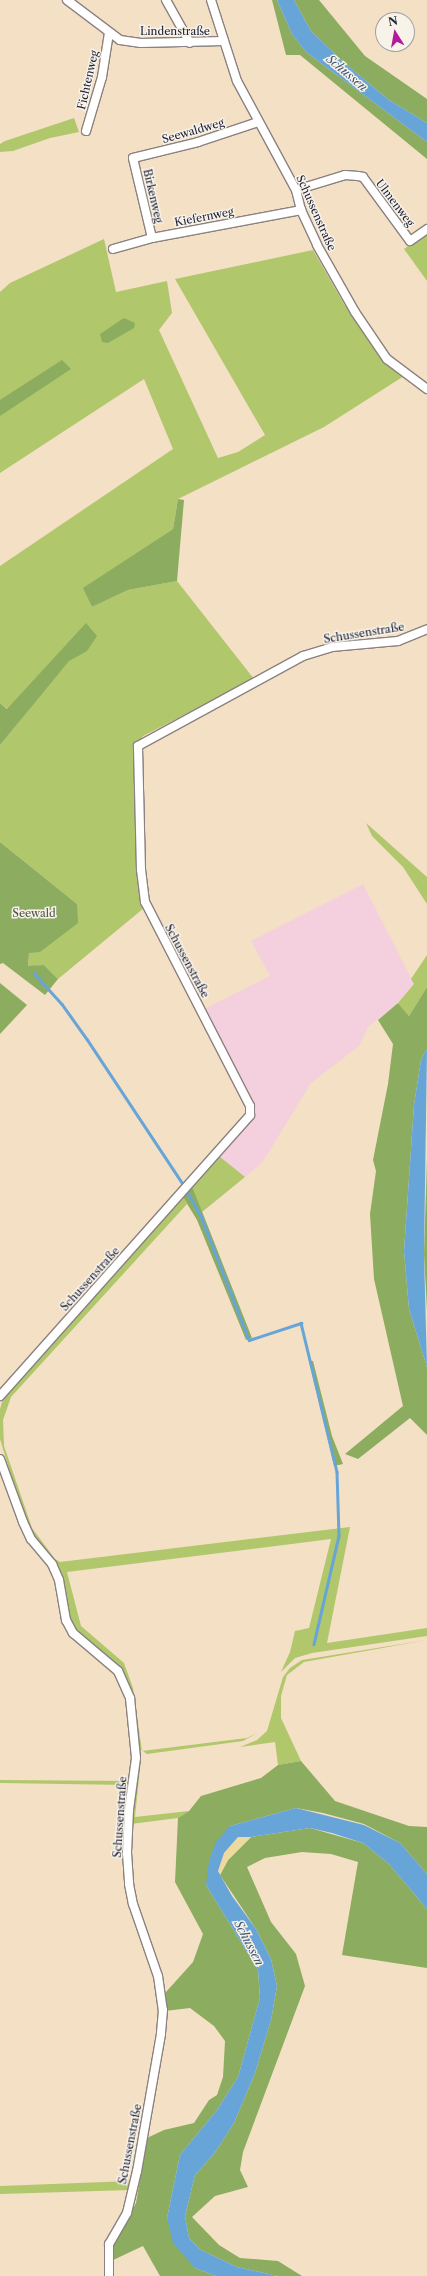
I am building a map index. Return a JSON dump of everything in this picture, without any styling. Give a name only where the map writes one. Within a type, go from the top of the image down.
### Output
[{"type":"street","name":"Lindenstraße","points":[[67,0],[120,40],[141,43],[224,41]]},
{"type":"street","points":[[166,0],[190,43]]},
{"type":"street","name":"Schussenstraße","points":[[211,0],[237,81],[296,190],[301,210],[317,245],[355,312],[387,359],[427,389]]},
{"type":"street","name":"Fichtenweg","points":[[86,131],[102,77],[109,33]]},
{"type":"street","name":"Seewaldweg","points":[[133,158],[198,142],[258,122]]},
{"type":"street","name":"Birkenweg","points":[[133,158],[152,238]]},
{"type":"street","name":"Ulmenweg","points":[[296,190],[346,175],[362,177],[410,241],[427,229]]},
{"type":"street","name":"Kiefernweg","points":[[113,249],[152,238],[301,210]]},
{"type":"street","name":"Schussenstraße","points":[[0,1396],[250,1115],[250,1106],[145,902],[141,870],[138,746],[303,656],[332,647],[398,640],[427,629]]},
{"type":"street","name":"Schussenstraße","points":[[0,1459],[23,1522],[31,1539],[52,1564],[59,1580],[66,1620],[73,1634],[118,1671],[126,1683],[131,1706],[136,1758],[129,1810],[127,1853],[129,1884],[133,1904],[158,1976],[163,2010],[161,2034],[127,2213],[109,2244],[110,2276]]},
{"type":"shaded area","points":[[363,884],[414,984],[398,1003],[368,1027],[359,1046],[311,1083],[262,1163],[245,1177],[219,1156],[250,1122],[245,1116],[247,1108],[203,1010],[270,976],[251,941]]},
{"type":"green space","points":[[272,0],[277,0],[292,34],[306,52],[427,142],[427,159],[300,55],[286,55]]},
{"type":"green space","points":[[294,0],[319,0],[365,56],[427,99],[427,123],[389,100],[342,61],[311,31]]},
{"type":"green space","points":[[74,118],[79,132],[50,138],[13,151],[0,152],[0,144],[5,141]]},
{"type":"green space","points":[[427,233],[427,281],[404,249]]},
{"type":"green space","points":[[104,239],[116,292],[167,281],[172,313],[159,330],[218,458],[238,452],[265,435],[175,279],[313,250],[344,304],[385,361],[404,376],[324,427],[178,499],[173,529],[84,588],[92,607],[128,590],[177,581],[254,679],[143,736],[134,748],[138,884],[144,908],[58,979],[44,965],[28,967],[29,953],[77,904],[0,842],[0,745],[21,719],[0,703],[0,566],[173,449],[144,379],[0,473],[0,292],[10,283]]},
{"type":"green space","points":[[124,318],[135,323],[134,328],[108,343],[102,342],[100,334]]},
{"type":"green space","points":[[62,360],[71,369],[0,416],[0,400]]},
{"type":"green space","points":[[178,499],[184,500],[177,581],[128,590],[92,607],[83,588],[173,529]]},
{"type":"green space","points":[[86,623],[97,636],[87,651],[69,661],[0,745],[0,703],[7,709]]},
{"type":"green space","points":[[366,823],[427,877],[427,904],[403,867],[372,836]]},
{"type":"green space","name":"Seewald","points":[[0,842],[77,904],[78,923],[40,952],[29,953],[28,966],[44,965],[58,979],[45,995],[3,963],[0,964]]},
{"type":"green space","points":[[427,955],[427,987],[409,1016],[398,1003],[414,984],[411,979]]},
{"type":"green space","points":[[0,983],[27,1005],[0,1034]]},
{"type":"green space","points":[[427,987],[427,1049],[421,1060],[414,1105],[404,1251],[409,1309],[427,1367],[427,1435],[410,1418],[358,1459],[345,1454],[403,1406],[374,1279],[370,1214],[376,1171],[373,1160],[388,1084],[393,1044],[378,1020],[398,1003],[409,1016]]},
{"type":"green space","points":[[219,1156],[245,1177],[202,1212],[192,1186]]},
{"type":"green space","points":[[427,1158],[427,1311],[424,1254]]},
{"type":"green space","points":[[192,1186],[252,1338],[246,1340],[197,1220],[183,1197]]},
{"type":"green space","points":[[183,1197],[187,1204],[11,1397],[3,1420],[4,1446],[32,1528],[55,1559],[60,1562],[350,1527],[327,1643],[427,1628],[427,1636],[312,1653],[295,1658],[281,1672],[290,1652],[295,1631],[309,1628],[331,1539],[67,1572],[81,1626],[124,1663],[133,1688],[142,1750],[140,1749],[133,1701],[125,1677],[76,1632],[68,1611],[61,1572],[31,1531],[21,1509],[0,1439],[0,1409],[2,1402],[15,1384]]},
{"type":"green space","points":[[309,1361],[313,1361],[332,1436],[343,1464],[334,1466]]},
{"type":"green space","points":[[427,1640],[304,1662],[287,1675],[281,1696],[281,1718],[301,1761],[278,1765],[275,1742],[240,1747],[257,1740],[267,1731],[283,1677],[290,1668],[302,1660]]},
{"type":"green space","points":[[259,1732],[243,1741],[147,1754],[143,1751],[247,1738]]},
{"type":"green space","points":[[141,1759],[135,1817],[189,1811],[178,1818],[131,1824],[137,1770]]},
{"type":"green space","points":[[301,1761],[335,1801],[409,1826],[427,1827],[427,1874],[400,1843],[364,1824],[323,1813],[296,1808],[230,1826],[206,1885],[258,1970],[260,1998],[238,2077],[217,2110],[180,2155],[167,2218],[195,2268],[216,2276],[160,2276],[143,2246],[111,2261],[112,2248],[136,2203],[147,2138],[164,2130],[194,2123],[209,2100],[217,2095],[223,2077],[225,2041],[214,2026],[190,2008],[165,2011],[166,1992],[193,1962],[203,1934],[175,1882],[178,1818],[189,1811],[201,1796],[261,1778],[278,1765]]},
{"type":"green space","points":[[0,1780],[130,1781],[129,1785],[0,1783]]},
{"type":"green space","points":[[310,1828],[363,1843],[389,1864],[427,1909],[427,1968],[342,1955],[358,1862],[331,1854],[302,1852],[265,1858],[247,1867],[271,1922],[296,1954],[305,1986],[243,2152],[240,2170],[248,2187],[215,2196],[192,2217],[219,2245],[240,2258],[278,2261],[302,2276],[278,2276],[237,2267],[201,2250],[189,2238],[185,2216],[195,2175],[214,2154],[234,2123],[255,2073],[271,2020],[277,1986],[271,1959],[256,1929],[220,1875],[228,1860],[251,1837]]},
{"type":"green space","points":[[131,2181],[130,2190],[0,2194],[0,2186]]},
{"type":"sand","points":[[238,1837],[251,1837],[228,1860],[220,1875],[218,1871],[224,1853]]},
{"type":"water","name":"Schussen","points":[[277,0],[294,0],[311,31],[342,61],[389,100],[427,123],[427,142],[306,52],[292,34]]},
{"type":"water","points":[[427,1049],[424,1254],[427,1367],[409,1309],[404,1251],[414,1105],[421,1060]]},
{"type":"water","name":"Schussen","points":[[296,1808],[364,1825],[400,1843],[427,1874],[427,1909],[389,1864],[363,1843],[332,1833],[310,1828],[251,1837],[238,1837],[224,1853],[218,1871],[232,1896],[256,1929],[271,1959],[277,1986],[271,2020],[255,2073],[234,2123],[214,2154],[195,2175],[185,2216],[189,2238],[201,2250],[237,2267],[278,2276],[216,2276],[195,2268],[173,2243],[167,2218],[180,2155],[217,2110],[238,2077],[260,1998],[258,1970],[206,1885],[209,1861],[216,1842],[230,1826]]},
{"type":"waterway","points":[[34,973],[62,1004],[87,1039],[183,1184]]},
{"type":"waterway","points":[[187,1191],[201,1216],[249,1340],[301,1323],[337,1472],[339,1536],[314,1644]]}]
